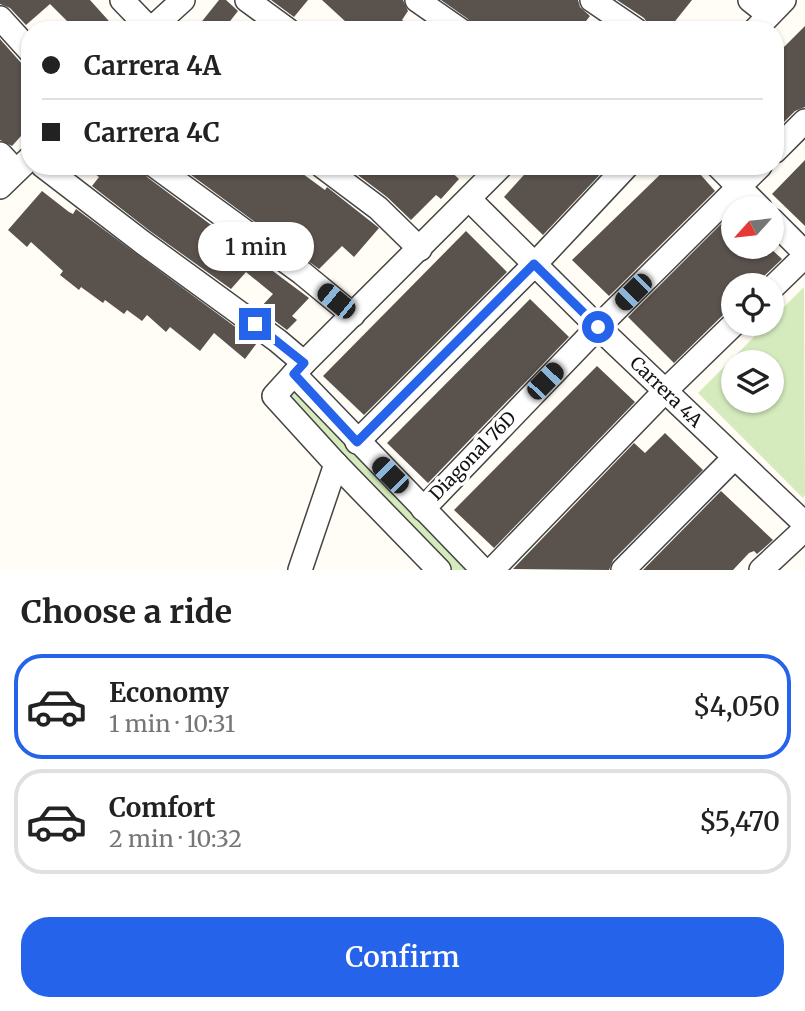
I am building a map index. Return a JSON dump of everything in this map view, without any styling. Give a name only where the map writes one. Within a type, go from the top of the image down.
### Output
[{"type":"street","points":[[122,0],[142,21]]},
{"type":"street","points":[[159,21],[183,0]]},
{"type":"street","points":[[247,0],[276,21]]},
{"type":"street","points":[[417,0],[447,21]]},
{"type":"street","points":[[592,0],[623,21]]},
{"type":"street","points":[[750,0],[769,15]]},
{"type":"street","points":[[0,18],[21,41]]},
{"type":"street","points":[[784,142],[805,121]]},
{"type":"street","points":[[55,175],[278,341],[357,442],[484,570]]},
{"type":"street","points":[[167,175],[302,273],[353,315]]},
{"type":"street","points":[[334,175],[378,208],[420,249]]},
{"type":"street","points":[[439,570],[274,396],[469,199],[486,175]]},
{"type":"street","points":[[357,442],[618,175]]},
{"type":"street","points":[[727,175],[748,196]]},
{"type":"street","name":"Diagonal 76D","points":[[423,509],[598,327],[751,175]]},
{"type":"street","name":"Carrera 4A","points":[[469,199],[805,527]]},
{"type":"street","points":[[784,232],[805,254],[784,276]]},
{"type":"street","points":[[492,570],[722,336]]},
{"type":"street","points":[[623,570],[734,458]]},
{"type":"street","points":[[300,570],[336,464]]},
{"type":"street","points":[[761,570],[805,527]]},
{"type":"green space","points":[[804,287],[803,498],[698,393],[721,370],[721,413],[784,413],[784,350],[741,350],[755,336],[784,336],[784,307]]},
{"type":"green space","points":[[292,385],[476,570],[452,570],[282,398]]},
{"type":"building","points":[[0,0],[90,0],[109,21],[67,21],[50,4],[31,21],[22,21],[10,8],[0,4]]},
{"type":"building","points":[[219,0],[226,0],[238,11],[230,21],[202,21]]},
{"type":"building","points":[[271,0],[308,0],[294,17]]},
{"type":"building","points":[[322,0],[403,0],[408,11],[403,21],[345,21]]},
{"type":"building","points":[[441,0],[578,0],[580,7],[590,16],[586,21],[468,19]]},
{"type":"building","points":[[617,0],[692,0],[675,21],[646,21]]},
{"type":"building","points":[[805,26],[805,107],[795,111],[784,122],[784,47]]},
{"type":"building","points":[[0,39],[21,63],[21,136],[12,146],[0,140]]},
{"type":"building","points":[[805,160],[805,226],[784,206],[784,196],[772,194]]},
{"type":"building","points":[[96,175],[146,175],[309,298],[292,316],[297,320],[287,330],[259,309],[273,294],[246,272],[231,289],[92,186],[99,177]]},
{"type":"building","points":[[191,175],[304,175],[325,190],[327,187],[379,228],[354,257],[342,246],[319,269]]},
{"type":"building","points":[[358,175],[455,175],[459,179],[441,199],[436,195],[411,220]]},
{"type":"building","points":[[524,175],[600,175],[543,235],[504,197]]},
{"type":"building","points":[[660,175],[701,175],[715,191],[609,296],[572,260]]},
{"type":"building","points":[[42,191],[69,212],[73,214],[76,209],[257,343],[245,359],[214,333],[200,351],[170,327],[166,332],[147,315],[142,321],[127,310],[124,314],[81,287],[79,290],[60,275],[63,271],[31,242],[27,247],[8,230]]},
{"type":"building","points":[[721,224],[721,259],[782,259],[767,273],[721,273],[721,317],[674,363],[628,317]]},
{"type":"building","points":[[466,231],[507,272],[364,415],[323,376]]},
{"type":"building","points":[[530,299],[569,337],[428,483],[387,443]]},
{"type":"building","points":[[597,366],[635,402],[494,548],[454,510]]},
{"type":"building","points":[[665,433],[703,470],[613,560],[609,570],[513,569],[634,443],[645,453]]},
{"type":"building","points":[[721,491],[773,540],[757,554],[754,551],[749,553],[733,570],[643,570]]},
{"type":"route","points":[[255,324],[304,363],[294,374],[357,442],[534,264],[598,327]]}]
